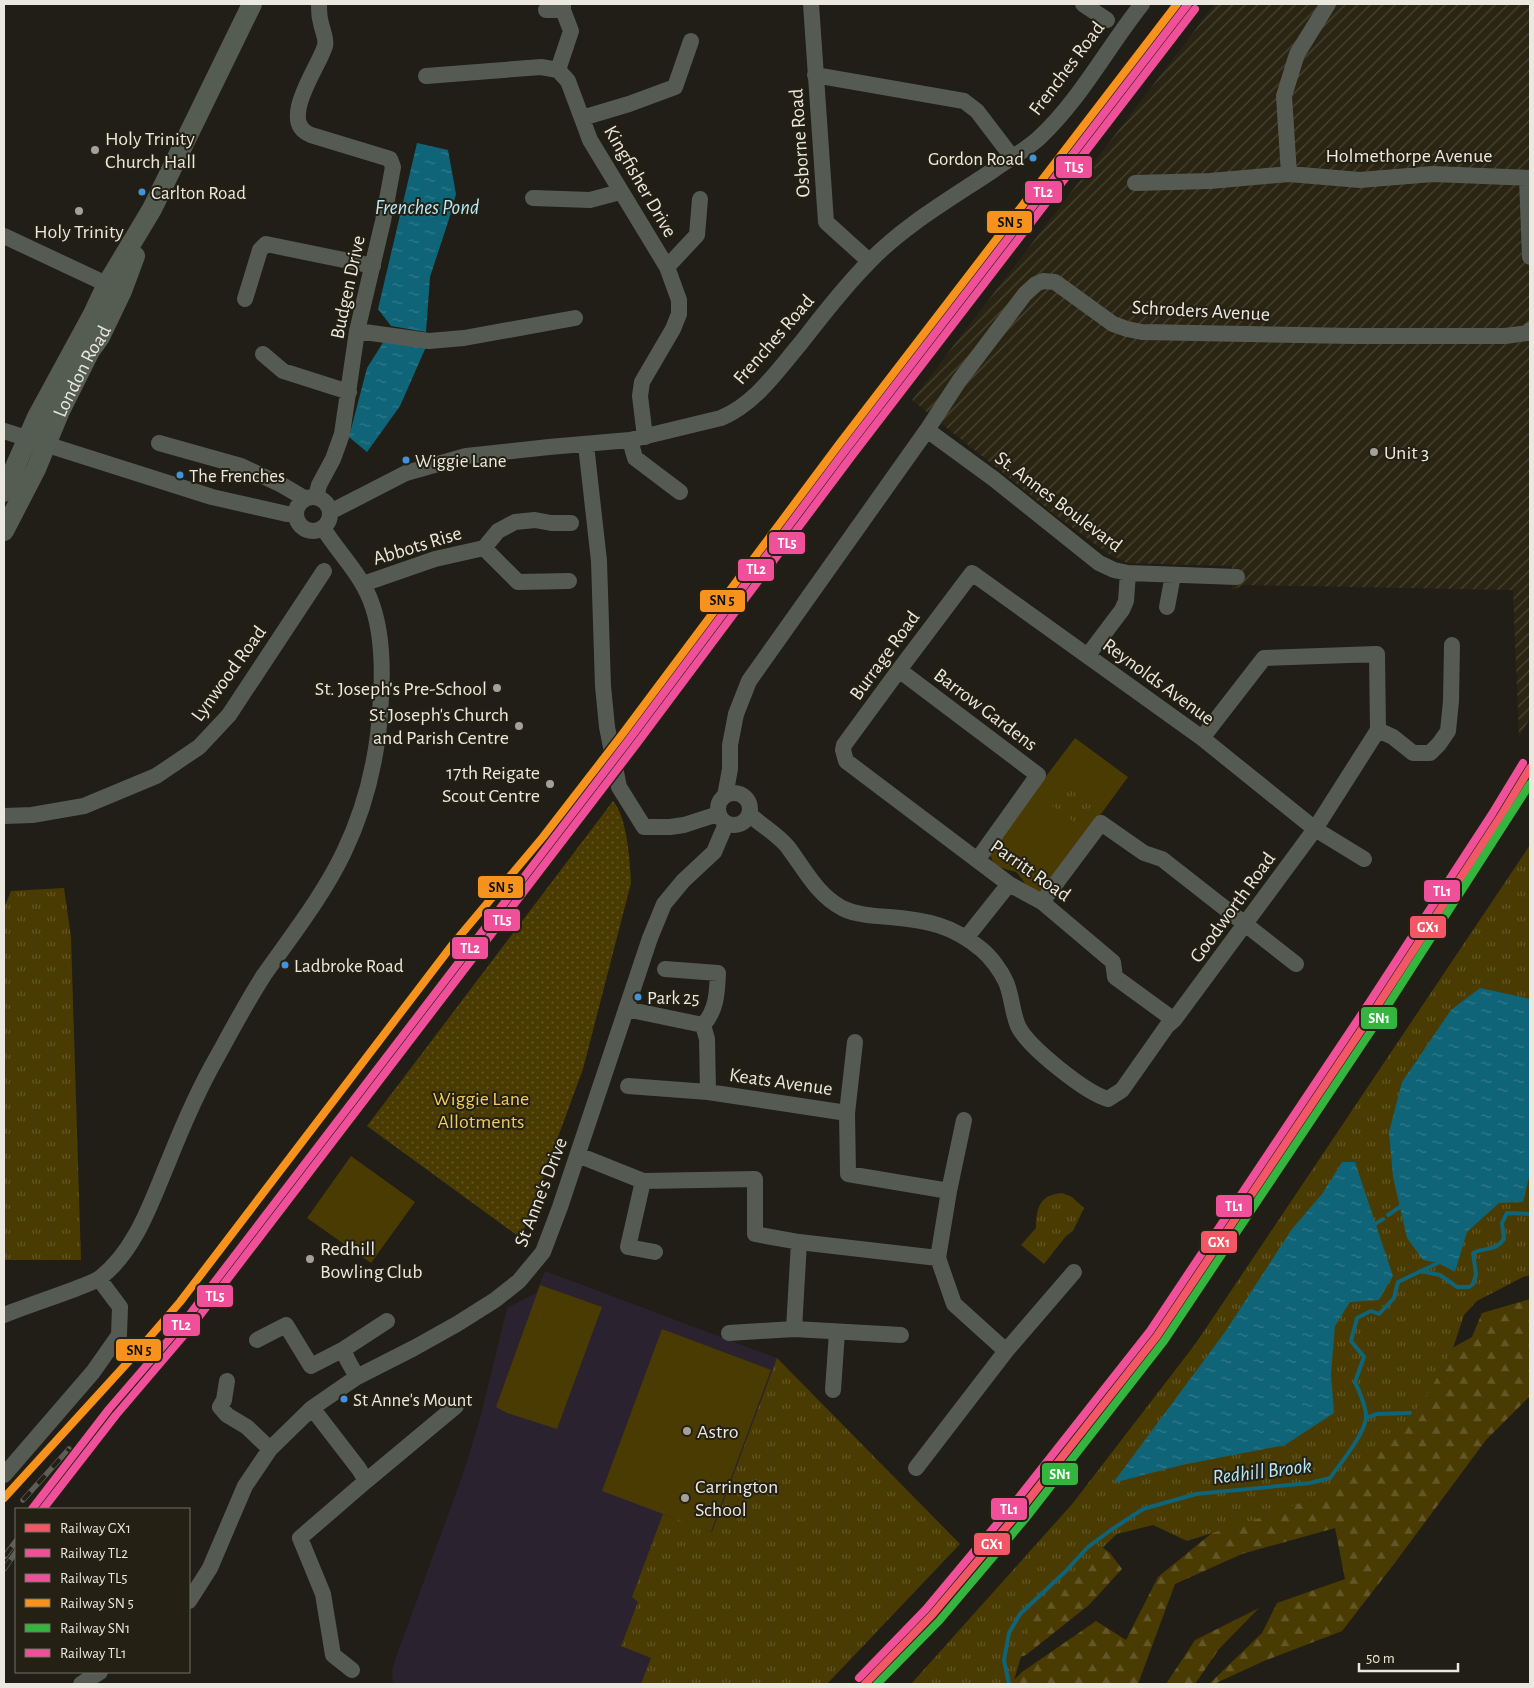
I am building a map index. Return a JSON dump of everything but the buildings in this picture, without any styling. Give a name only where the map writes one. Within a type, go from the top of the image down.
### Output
[{"type":"main road","name":"London Road","points":[[4,492],[37,441],[57,417],[90,351],[100,337],[114,288],[252,4]]},
{"type":"main road","name":"London Road","points":[[4,531],[36,469],[37,441]]},
{"type":"street","name":"Budgen Drive","points":[[310,498],[333,459],[342,434],[357,331],[383,221],[393,162],[390,158],[304,132],[298,122],[297,116],[307,83],[326,44],[320,22],[319,4]]},
{"type":"street","name":"Osborne Road","points":[[811,4],[826,222],[869,261]]},
{"type":"street","points":[[1084,4],[1107,20]]},
{"type":"street","name":"Frenches Road","points":[[330,512],[406,473],[466,456],[549,446],[586,445],[637,439],[732,414],[762,388],[838,295],[869,261],[918,220],[1037,140],[1064,112],[1095,71],[1122,28],[1142,4]]},
{"type":"street","points":[[1288,174],[1284,96],[1297,54],[1328,4]]},
{"type":"street","points":[[426,76],[541,66],[558,70],[571,31],[563,7],[546,10]]},
{"type":"street","points":[[582,118],[629,104],[675,86],[691,41]]},
{"type":"street","name":"Kingfisher Drive","points":[[558,70],[568,81],[590,140],[667,267],[679,300],[679,314],[673,329],[642,382],[635,458],[680,492]]},
{"type":"street","points":[[815,75],[964,102],[977,112],[1012,157]]},
{"type":"street","name":"Holmethorpe Avenue","points":[[1136,183],[1210,181],[1288,174],[1360,180],[1434,174],[1528,178]]},
{"type":"street","points":[[1528,178],[1530,257]]},
{"type":"street","points":[[533,198],[590,200],[620,192]]},
{"type":"street","points":[[667,267],[697,235],[700,199]]},
{"type":"street","points":[[4,236],[114,288]]},
{"type":"street","points":[[245,299],[260,250],[266,244],[373,266]]},
{"type":"street","name":"Schroders Avenue","points":[[725,796],[730,769],[730,745],[736,714],[749,681],[927,430],[959,381],[1025,294],[1036,284],[1043,281],[1055,282],[1113,324],[1142,332],[1353,336],[1505,336],[1528,333],[1530,330]]},
{"type":"street","points":[[357,331],[429,341],[464,338],[575,318]]},
{"type":"street","points":[[263,354],[283,371],[349,392]]},
{"type":"street","name":"St. Annes Boulevard","points":[[927,430],[1099,563],[1114,570],[1128,573],[1237,577]]},
{"type":"street","points":[[4,431],[212,497],[287,514],[296,514]]},
{"type":"street","points":[[160,443],[241,466],[310,498],[325,502],[330,512],[330,518],[323,528],[309,530],[302,526],[296,514],[297,507],[310,498]]},
{"type":"street","points":[[586,445],[599,561],[603,686],[619,787],[644,827],[670,827],[722,819],[738,825],[747,819],[749,814],[750,807],[746,798],[735,793],[725,796],[719,802],[722,819]]},
{"type":"street","name":"Abbots Rise","points":[[363,584],[435,559],[484,548],[498,530],[515,522],[534,520],[551,523],[571,523]]},
{"type":"street","points":[[4,1315],[99,1279],[112,1267],[130,1245],[215,1060],[262,978],[307,914],[336,867],[353,830],[363,804],[375,754],[379,725],[382,660],[375,614],[363,584],[323,528]]},
{"type":"street","name":"Abbots Rise","points":[[484,548],[518,582],[569,581]]},
{"type":"street","name":"Lynwood Road","points":[[4,816],[32,816],[84,806],[156,776],[199,747],[229,715],[324,571]]},
{"type":"street","name":"Reynolds Avenue","points":[[972,573],[1202,738],[1315,829],[1364,859]]},
{"type":"street","name":"Burrage Road","points":[[849,765],[844,755],[844,745],[972,573]]},
{"type":"street","points":[[1088,655],[1122,610],[1126,601],[1128,573]]},
{"type":"street","points":[[1168,607],[1172,575]]},
{"type":"street","points":[[1202,738],[1264,658],[1377,654],[1385,733],[1413,753],[1430,753],[1448,731],[1451,701],[1452,645]]},
{"type":"street","name":"Barrow Gardens","points":[[899,670],[1038,775],[978,859]]},
{"type":"street","name":"Goodworth Road","points":[[966,938],[982,950],[1007,983],[1018,1027],[1030,1042],[1076,1082],[1098,1096],[1108,1099],[1122,1090],[1167,1026],[1174,1020],[1245,925],[1385,733]]},
{"type":"street","name":"Parritt Road","points":[[849,765],[978,859],[1009,884],[1042,902],[1114,962],[1115,977],[1174,1020]]},
{"type":"street","points":[[749,814],[786,845],[806,874],[826,897],[843,908],[864,915],[904,918],[942,925],[966,938],[1009,884]]},
{"type":"street","name":"St Anne's Drive","points":[[190,1599],[210,1568],[246,1486],[270,1449],[312,1408],[357,1377],[457,1324],[495,1300],[519,1281],[542,1252],[578,1155],[650,938],[664,904],[683,881],[714,852],[722,819]]},
{"type":"street","points":[[1042,902],[1101,823],[1144,854],[1162,859],[1296,964]]},
{"type":"street","points":[[626,1009],[703,1025],[710,1017],[716,999],[718,973],[665,968]]},
{"type":"street","name":"Keats Avenue","points":[[703,1025],[707,1039],[708,1092]]},
{"type":"street","name":"Keats Avenue","points":[[855,1042],[847,1112],[848,1174],[949,1191]]},
{"type":"street","name":"Keats Avenue","points":[[628,1086],[708,1092],[847,1112]]},
{"type":"street","points":[[964,1120],[949,1191],[938,1258],[954,1304],[1006,1351]]},
{"type":"street","points":[[578,1155],[643,1181],[755,1179],[755,1234],[799,1242],[938,1258]]},
{"type":"street","points":[[643,1181],[628,1247],[655,1252]]},
{"type":"street","points":[[794,1329],[799,1242]]},
{"type":"street","points":[[916,1468],[1006,1351],[1074,1272]]},
{"type":"street","points":[[4,1475],[92,1372],[119,1335],[120,1307],[99,1279]]},
{"type":"street","points":[[258,1340],[286,1325],[311,1366],[344,1349],[387,1321]]},
{"type":"street","points":[[729,1333],[794,1329],[902,1335]]},
{"type":"street","points":[[833,1390],[837,1332]]},
{"type":"street","points":[[344,1349],[347,1360],[357,1377]]},
{"type":"street","points":[[227,1381],[224,1400],[220,1407],[227,1415],[247,1427],[270,1449]]},
{"type":"street","points":[[352,1670],[334,1655],[323,1594],[300,1538],[456,1406]]},
{"type":"street","points":[[312,1408],[333,1438],[359,1469],[366,1481]]},
{"type":"street","points":[[81,1684],[98,1673]]},
{"type":"shaded area","points":[[1215,4],[1530,4],[1530,718],[1519,737],[1513,590],[1244,585],[1232,590],[1232,566],[1127,563],[1107,553],[1054,514],[912,400]]},
{"type":"shaded area","name":"Carrington School","points":[[545,1271],[777,1358],[960,1544],[827,1684],[393,1684],[392,1671],[395,1660],[464,1471],[481,1415],[507,1308],[536,1293]]},
{"type":"green space","points":[[1075,738],[1128,777],[1044,892],[1034,891],[1027,886],[1016,872],[998,866],[992,860],[990,850]]},
{"type":"green space","points":[[1071,777],[1098,797],[1077,824],[1050,804]]},
{"type":"green space","name":"Wiggie Lane Allotments","points":[[613,801],[622,817],[625,828],[631,883],[583,1069],[522,1235],[518,1236],[367,1126]]},
{"type":"green space","points":[[1530,845],[1530,1275],[1477,1301],[1464,1315],[1453,1348],[1432,1387],[1404,1426],[1333,1491],[1260,1518],[1187,1541],[1153,1525],[1117,1534],[1033,1615],[1013,1684],[911,1684],[1073,1503],[1196,1343]]},
{"type":"green space","points":[[64,888],[71,937],[81,1260],[4,1260],[4,908],[11,891]]},
{"type":"green space","points":[[351,1156],[415,1202],[371,1263],[307,1218]]},
{"type":"green space","points":[[1062,1193],[1072,1197],[1084,1208],[1073,1231],[1066,1236],[1044,1264],[1021,1245],[1036,1228],[1038,1208],[1044,1199]]},
{"type":"green space","points":[[540,1285],[602,1307],[557,1429],[507,1413],[496,1407]]},
{"type":"green space","points":[[1530,1299],[1530,1396],[1486,1440],[1342,1631],[1264,1661],[1214,1684],[1209,1684],[1262,1633],[1277,1603],[1345,1579],[1335,1528],[1242,1554],[1175,1584],[1138,1684],[1010,1684],[1022,1672],[1096,1621],[1126,1640],[1158,1577],[1409,1372],[1472,1337],[1482,1313]]},
{"type":"green space","name":"Astro","points":[[662,1329],[771,1370],[711,1532],[602,1491]]},
{"type":"green space","points":[[777,1358],[960,1544],[827,1684],[641,1684],[651,1658],[621,1646],[638,1602],[632,1597],[663,1514],[712,1532]]},
{"type":"green space","points":[[1077,1528],[1110,1553],[1122,1569],[1089,1605],[1026,1655],[965,1675]]},
{"type":"green space","points":[[1259,1608],[1219,1649],[1195,1684],[1166,1684],[1195,1640]]},
{"type":"water","name":"Frenches Pond","points":[[417,143],[448,150],[456,194],[430,277],[426,332],[391,326],[378,309]]},
{"type":"water","points":[[384,341],[426,347],[400,406],[367,452],[349,437],[367,368]]},
{"type":"water","points":[[1480,988],[1530,999],[1530,1173],[1523,1202],[1499,1203],[1467,1232],[1455,1272],[1438,1263],[1423,1260],[1407,1238],[1393,1177],[1389,1132],[1402,1082],[1451,1010]]},
{"type":"water","points":[[1342,1162],[1355,1162],[1393,1276],[1379,1300],[1350,1302],[1335,1326],[1331,1374],[1334,1413],[1285,1445],[1182,1465],[1113,1483],[1225,1332],[1292,1229],[1322,1194]]},
{"type":"waterway","points":[[1388,1215],[1400,1207]]},
{"type":"waterway","name":"Redhill Brook","points":[[1420,1271],[1440,1275],[1457,1287],[1469,1287],[1473,1284],[1476,1274],[1473,1253],[1493,1248],[1504,1239],[1502,1223],[1507,1213],[1530,1214]]},
{"type":"waterway","points":[[1375,1224],[1383,1219]]},
{"type":"waterway","name":"Redhill Brook","points":[[1009,1684],[1004,1660],[1009,1633],[1020,1614],[1065,1572],[1088,1547],[1143,1509],[1196,1494],[1310,1483],[1330,1478],[1361,1433],[1366,1418],[1361,1395],[1355,1382],[1364,1357],[1351,1341],[1357,1318],[1371,1311],[1379,1314],[1394,1298],[1398,1282],[1438,1263]]},
{"type":"waterway","points":[[1366,1418],[1377,1414],[1410,1413]]},
{"type":"railway","points":[[42,1508],[184,1322]]},
{"type":"railway","points":[[23,1500],[69,1449]]},
{"type":"railway","points":[[5,1556],[15,1542]]},
{"type":"railway","points":[[4,1569],[15,1553]]},
{"type":"rail line","name":"TL2","points":[[33,1508],[109,1409],[184,1322],[628,741],[847,448],[1188,4]]},
{"type":"rail line","name":"TL5","points":[[44,1508],[116,1415],[191,1327],[635,746],[854,453],[1195,9]]},
{"type":"rail line","name":"TL1","points":[[859,1678],[926,1609],[1012,1506],[1150,1331],[1367,1006],[1523,763]]},
{"type":"rail line","name":"GX1","points":[[865,1684],[932,1615],[1019,1512],[1157,1336],[1374,1011],[1530,768]]},
{"type":"rail line","name":"SN1","points":[[877,1684],[939,1621],[1026,1518],[1164,1341],[1381,1016],[1530,784]]},
{"type":"transit line","points":[[4,1498],[180,1302],[453,944],[543,837],[621,736],[840,443],[1177,4]]},
{"type":"place","name":"Holy Trinity Church Hall","points":[[95,150]]},
{"type":"place","name":"Gordon Road","points":[[1033,158]]},
{"type":"place","name":"Carlton Road","points":[[142,192]]},
{"type":"place","name":"Holy Trinity","points":[[79,211]]},
{"type":"place","name":"Unit 3","points":[[1374,452]]},
{"type":"place","name":"Wiggie Lane","points":[[406,460]]},
{"type":"place","name":"The Frenches","points":[[180,475]]},
{"type":"place","name":"St. Joseph's Pre-School","points":[[497,688]]},
{"type":"place","name":"St Joseph's Church and Parish Centre","points":[[519,726]]},
{"type":"place","name":"17th Reigate Scout Centre","points":[[550,784]]},
{"type":"place","name":"Ladbroke Road","points":[[285,965]]},
{"type":"place","name":"Park 25","points":[[638,997]]},
{"type":"place","name":"Redhill Bowling Club","points":[[310,1259]]},
{"type":"place","name":"St Anne's Mount","points":[[344,1399]]},
{"type":"place","name":"Astro","points":[[687,1431]]},
{"type":"place","name":"Carrington School","points":[[685,1498]]}]
